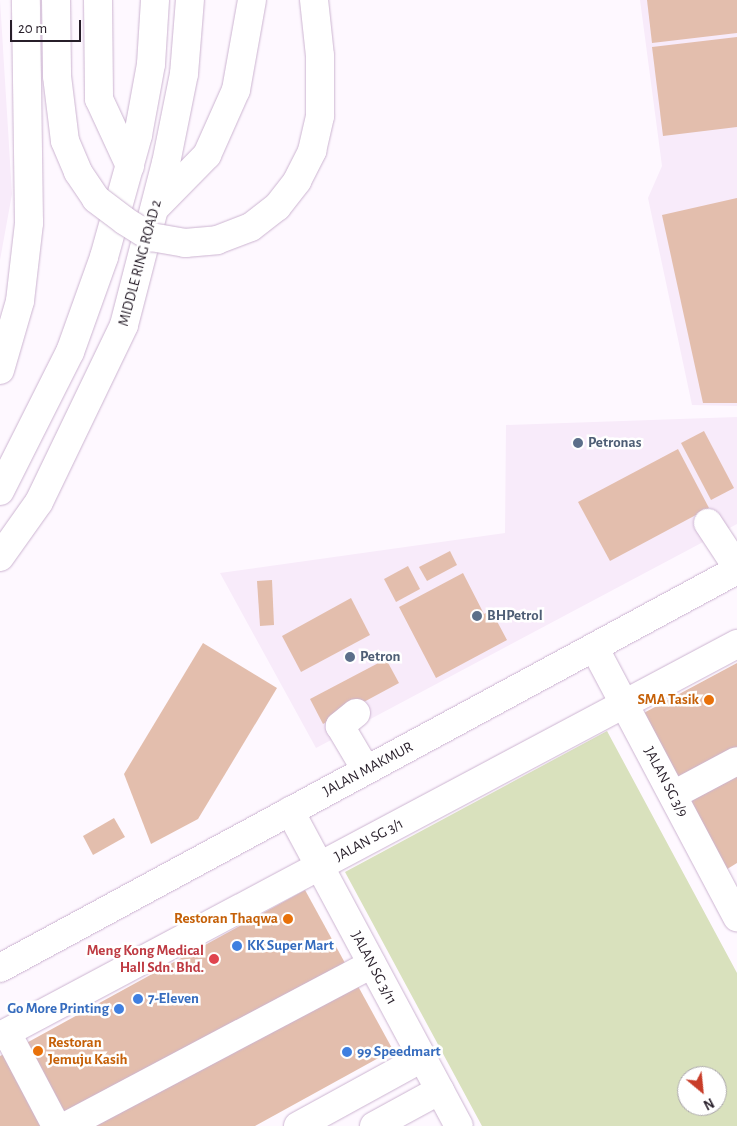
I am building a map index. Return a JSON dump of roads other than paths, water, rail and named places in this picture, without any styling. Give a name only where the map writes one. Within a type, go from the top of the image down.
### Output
[{"type":"main road","points":[[0,370],[20,301],[29,223],[26,0]]},
{"type":"main road","points":[[56,0],[56,76],[63,132],[78,172],[96,199],[125,221],[151,237],[184,243],[217,240],[251,227],[277,207],[297,181],[312,151],[320,116],[320,56],[314,0]]},
{"type":"main road","points":[[98,0],[99,99],[130,166]]},
{"type":"main road","points":[[0,491],[70,352],[130,166],[150,64],[155,0]]},
{"type":"main road","points":[[154,208],[207,155],[236,90],[252,0]]},
{"type":"main road","name":"MIDDLE RING ROAD 2","points":[[0,557],[43,493],[124,326],[154,208],[184,74],[189,9]]},
{"type":"main road","points":[[708,523],[737,568]]},
{"type":"main road","name":"JALAN MAKMUR","points":[[0,968],[737,568]]},
{"type":"main road","name":"JALAN SG 3/1","points":[[3,1034],[737,644]]},
{"type":"main road","name":"JALAN SG 3/9","points":[[594,647],[672,795],[730,888],[737,917]]},
{"type":"main road","points":[[356,713],[340,726],[366,770]]},
{"type":"main road","points":[[672,795],[737,761]]},
{"type":"main road","name":"JALAN SG 3/11","points":[[290,811],[459,1126]]},
{"type":"main road","points":[[66,1126],[372,964]]},
{"type":"main road","points":[[3,1034],[56,1126]]},
{"type":"main road","points":[[298,1126],[422,1058]]},
{"type":"main road","points":[[386,1123],[440,1090]]},
{"type":"place","name":"Petronas","points":[[578,443]]},
{"type":"place","name":"BHPetrol","points":[[477,616]]},
{"type":"place","name":"Petron","points":[[350,657]]},
{"type":"place","name":"SMA Tasik","points":[[709,700]]},
{"type":"place","name":"Restoran Thaqwa","points":[[288,919]]},
{"type":"place","name":"KK Super Mart","points":[[237,946]]},
{"type":"place","name":"Meng Kong Medical Hall Sdn. Bhd.","points":[[214,959]]},
{"type":"place","name":"7-Eleven","points":[[138,999]]},
{"type":"place","name":"Go More Printing","points":[[119,1009]]},
{"type":"place","name":"Restoran Jemuju Kasih","points":[[38,1051]]},
{"type":"place","name":"99 Speedmart","points":[[347,1052]]}]
